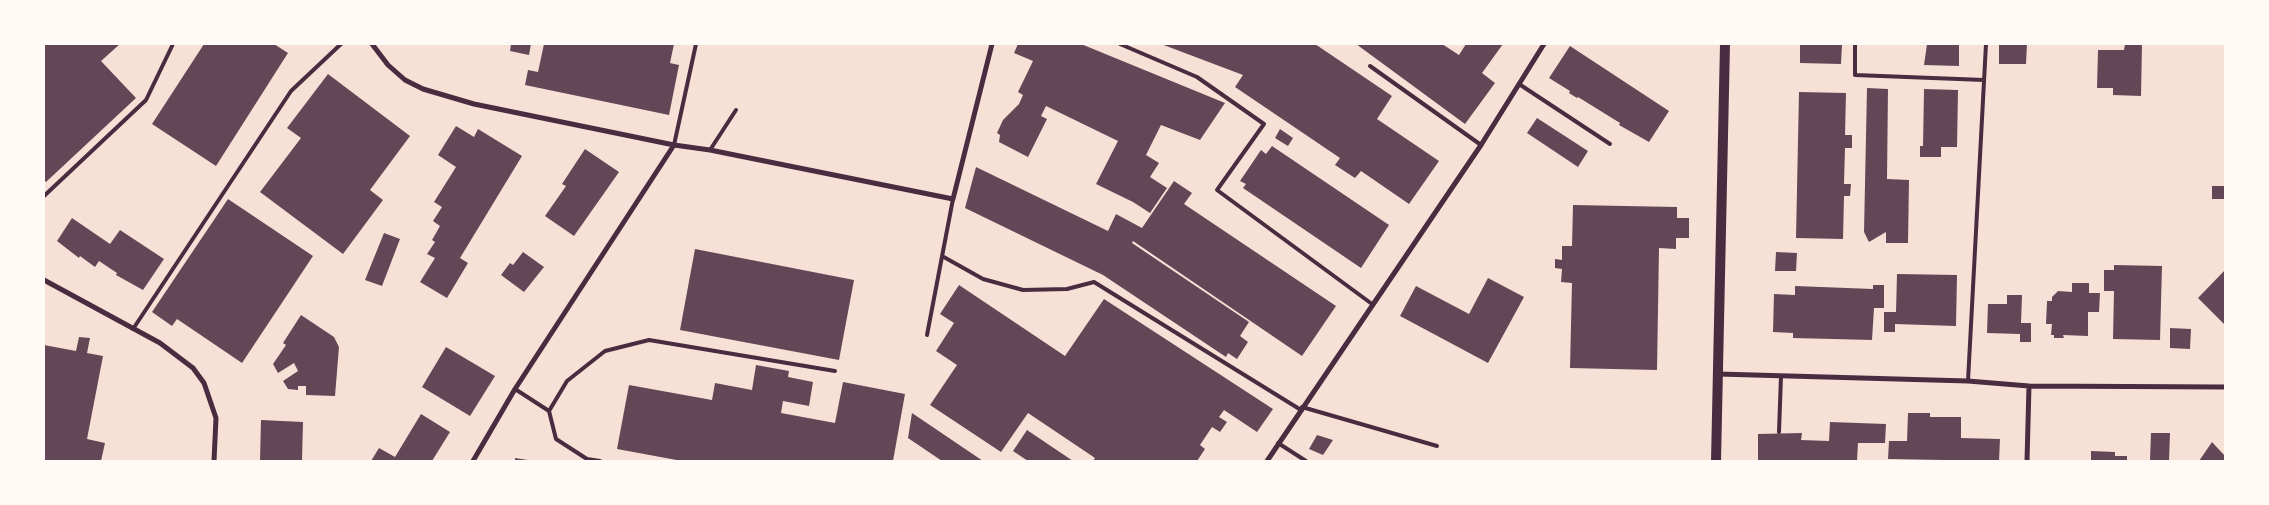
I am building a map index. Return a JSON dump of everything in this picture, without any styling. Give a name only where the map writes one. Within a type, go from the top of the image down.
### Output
[{"type":"main road","points":[[1716,461],[1725,44]]},
{"type":"street","points":[[372,44],[388,65],[406,80],[423,89],[474,104],[674,145],[710,150],[952,198],[992,44]]},
{"type":"street","points":[[1267,461],[1301,408],[1482,144],[1544,44]]},
{"type":"street","points":[[473,461],[515,389],[674,145]]},
{"type":"street","points":[[44,280],[179,355],[193,368],[204,383],[216,418],[214,461]]},
{"type":"street","points":[[1718,374],[1968,381],[2029,386],[2225,387]]},
{"type":"street","points":[[2028,461],[2029,386]]},
{"type":"lane","points":[[44,196],[146,100],[173,44]]},
{"type":"lane","points":[[133,329],[291,91],[341,44]]},
{"type":"lane","points":[[674,145],[696,44]]},
{"type":"lane","points":[[1120,44],[1197,78],[1264,124],[1217,190],[1372,304]]},
{"type":"lane","points":[[1855,44],[1854,75],[1984,80]]},
{"type":"lane","points":[[1968,381],[1986,44]]},
{"type":"lane","points":[[1370,66],[1482,144]]},
{"type":"lane","points":[[1519,84],[1610,144]]},
{"type":"lane","points":[[710,150],[736,110]]},
{"type":"lane","points":[[927,335],[952,198]]},
{"type":"lane","points":[[942,256],[983,279],[1023,290],[1067,289],[1094,282],[1301,408],[1437,446]]},
{"type":"lane","points":[[549,411],[567,381],[605,351],[649,340],[835,372]]},
{"type":"lane","points":[[1779,432],[1781,376]]},
{"type":"lane","points":[[515,389],[549,411],[556,439],[587,459],[600,461]]},
{"type":"lane","points":[[1278,443],[1306,461]]},
{"type":"building","points":[[44,44],[120,44],[101,61],[136,98],[46,182],[44,180]]},
{"type":"building","points":[[204,44],[274,44],[288,53],[216,166],[152,124]]},
{"type":"building","points":[[511,44],[531,44],[529,55],[510,51]]},
{"type":"building","points":[[544,44],[674,44],[670,63],[679,65],[669,115],[525,85],[528,70],[538,72]]},
{"type":"building","points":[[1018,44],[1081,44],[1225,103],[1200,140],[1161,125],[1146,155],[1159,163],[1150,177],[1167,188],[1150,213],[1133,202],[1096,184],[1118,141],[1046,106],[1041,116],[1047,119],[1028,157],[999,142],[1000,135],[997,133],[1003,120],[1019,104],[1023,95],[1018,92],[1033,61],[1014,53]]},
{"type":"building","points":[[1161,44],[1315,44],[1392,96],[1377,119],[1439,161],[1409,204],[1361,171],[1355,178],[1335,165],[1340,158],[1235,87],[1243,75]]},
{"type":"building","points":[[1356,44],[1442,44],[1459,55],[1466,44],[1503,44],[1482,73],[1495,83],[1465,124]]},
{"type":"building","points":[[1800,44],[1842,44],[1841,64],[1800,63]]},
{"type":"building","points":[[1927,44],[1959,44],[1959,66],[1924,65]]},
{"type":"building","points":[[1999,44],[2027,44],[2026,64],[1999,64]]},
{"type":"building","points":[[2125,44],[2142,44],[2141,96],[2113,95],[2113,88],[2097,88],[2098,50],[2124,50]]},
{"type":"building","points":[[1570,46],[1669,111],[1649,142],[1569,93],[1570,91],[1549,78]]},
{"type":"building","points":[[328,74],[410,136],[370,190],[383,200],[343,254],[260,192],[301,138],[287,128]]},
{"type":"building","points":[[1867,88],[1888,89],[1887,179],[1909,180],[1908,243],[1886,243],[1886,232],[1869,242],[1864,232]]},
{"type":"building","points":[[1924,89],[1958,90],[1957,147],[1941,147],[1941,157],[1920,157],[1920,146],[1923,146]]},
{"type":"building","points":[[1799,92],[1846,93],[1845,135],[1852,135],[1852,148],[1845,148],[1844,184],[1851,184],[1850,196],[1844,196],[1843,239],[1796,238]]},
{"type":"building","points":[[1537,118],[1588,151],[1578,167],[1527,133]]},
{"type":"building","points":[[456,126],[474,137],[478,129],[522,156],[460,258],[468,263],[447,298],[420,282],[435,258],[427,254],[435,242],[432,240],[440,226],[433,221],[442,207],[434,202],[456,167],[438,155]]},
{"type":"building","points":[[1280,129],[1293,138],[1288,146],[1275,138]]},
{"type":"building","points":[[1272,146],[1389,225],[1361,268],[1243,188],[1246,184],[1240,181],[1261,150],[1266,154]]},
{"type":"building","points":[[585,149],[619,172],[574,236],[545,216],[566,186],[562,184]]},
{"type":"building","points":[[976,167],[1108,231],[1116,214],[1142,228],[1174,181],[1192,193],[1184,204],[1336,306],[1302,356],[1133,241],[1132,243],[1249,322],[1240,336],[1248,342],[1237,359],[1228,353],[1226,357],[1103,275],[965,208]]},
{"type":"building","points":[[2212,186],[2225,186],[2225,199],[2212,199]]},
{"type":"building","points":[[228,199],[313,256],[242,363],[177,319],[172,326],[152,312]]},
{"type":"building","points":[[1573,205],[1677,207],[1677,218],[1689,218],[1689,238],[1676,238],[1676,249],[1659,248],[1657,370],[1570,368],[1572,283],[1561,282],[1562,269],[1555,268],[1555,259],[1562,260],[1562,246],[1572,246]]},
{"type":"building","points":[[72,218],[110,244],[120,230],[164,259],[143,290],[116,275],[117,273],[99,261],[95,267],[80,256],[79,258],[57,241]]},
{"type":"building","points":[[384,233],[400,239],[382,286],[365,280]]},
{"type":"building","points":[[695,249],[854,280],[839,360],[680,330]]},
{"type":"building","points":[[523,252],[544,267],[524,292],[501,275],[510,263],[513,265]]},
{"type":"building","points":[[1776,252],[1797,253],[1796,271],[1775,271]]},
{"type":"building","points":[[2114,265],[2162,266],[2160,340],[2113,339],[2114,291],[2104,291],[2104,270],[2114,270]]},
{"type":"building","points":[[2225,270],[2225,325],[2198,298]]},
{"type":"building","points":[[1897,274],[1957,275],[1956,326],[1895,324],[1895,332],[1884,332],[1884,312],[1896,312]]},
{"type":"building","points":[[1488,278],[1524,297],[1488,363],[1400,316],[1416,286],[1469,314]]},
{"type":"building","points":[[2072,283],[2089,283],[2089,293],[2100,293],[2099,312],[2088,312],[2088,336],[2063,335],[2064,338],[2054,338],[2054,335],[2051,335],[2052,324],[2046,324],[2047,301],[2052,301],[2052,297],[2058,291],[2072,292]]},
{"type":"building","points":[[959,285],[1065,356],[1104,299],[1273,409],[1257,432],[1224,410],[1219,417],[1227,422],[1220,432],[1212,427],[1200,445],[1205,449],[1197,461],[1093,461],[1095,458],[1028,413],[1001,452],[930,405],[957,365],[936,351],[954,323],[940,314]]},
{"type":"building","points":[[1873,285],[1884,285],[1884,308],[1874,308],[1872,340],[1793,338],[1793,333],[1773,332],[1774,294],[1795,295],[1795,286],[1873,289]]},
{"type":"building","points":[[2007,295],[2022,295],[2021,323],[2031,323],[2031,342],[2020,342],[2020,334],[1987,333],[1988,304],[2007,304]]},
{"type":"building","points":[[301,315],[334,337],[339,347],[335,396],[306,395],[306,386],[298,386],[298,390],[288,389],[283,381],[298,371],[294,363],[278,373],[273,364],[286,345],[283,343]]},
{"type":"building","points":[[2170,328],[2191,329],[2190,349],[2170,348]]},
{"type":"building","points":[[79,337],[90,338],[87,353],[103,356],[87,439],[105,443],[101,461],[44,461],[44,345],[76,351]]},
{"type":"building","points":[[446,347],[495,376],[470,416],[422,387]]},
{"type":"building","points":[[756,365],[789,371],[788,377],[813,382],[809,406],[783,401],[781,413],[835,423],[843,382],[905,394],[893,461],[682,461],[617,449],[629,385],[712,400],[715,383],[752,390]]},
{"type":"building","points":[[912,413],[983,461],[942,461],[908,438]]},
{"type":"building","points":[[1908,413],[1930,413],[1930,417],[1961,417],[1961,438],[2000,439],[1999,461],[1888,459],[1889,441],[1907,441]]},
{"type":"building","points":[[421,414],[450,432],[432,461],[371,461],[379,448],[395,457]]},
{"type":"building","points":[[261,420],[303,422],[302,461],[260,461]]},
{"type":"building","points":[[1830,422],[1886,424],[1885,443],[1858,443],[1857,461],[1758,461],[1758,434],[1802,433],[1801,440],[1829,441]]},
{"type":"building","points":[[1027,430],[1073,461],[1028,461],[1013,451]]},
{"type":"building","points":[[2151,433],[2170,433],[2169,461],[2150,461]]},
{"type":"building","points":[[1317,435],[1333,440],[1323,455],[1309,449]]},
{"type":"building","points":[[2212,442],[2225,456],[2225,461],[2199,461]]},
{"type":"building","points":[[2091,451],[2115,452],[2115,456],[2127,456],[2127,461],[2091,461]]},
{"type":"building","points":[[515,458],[528,460],[515,461]]}]
